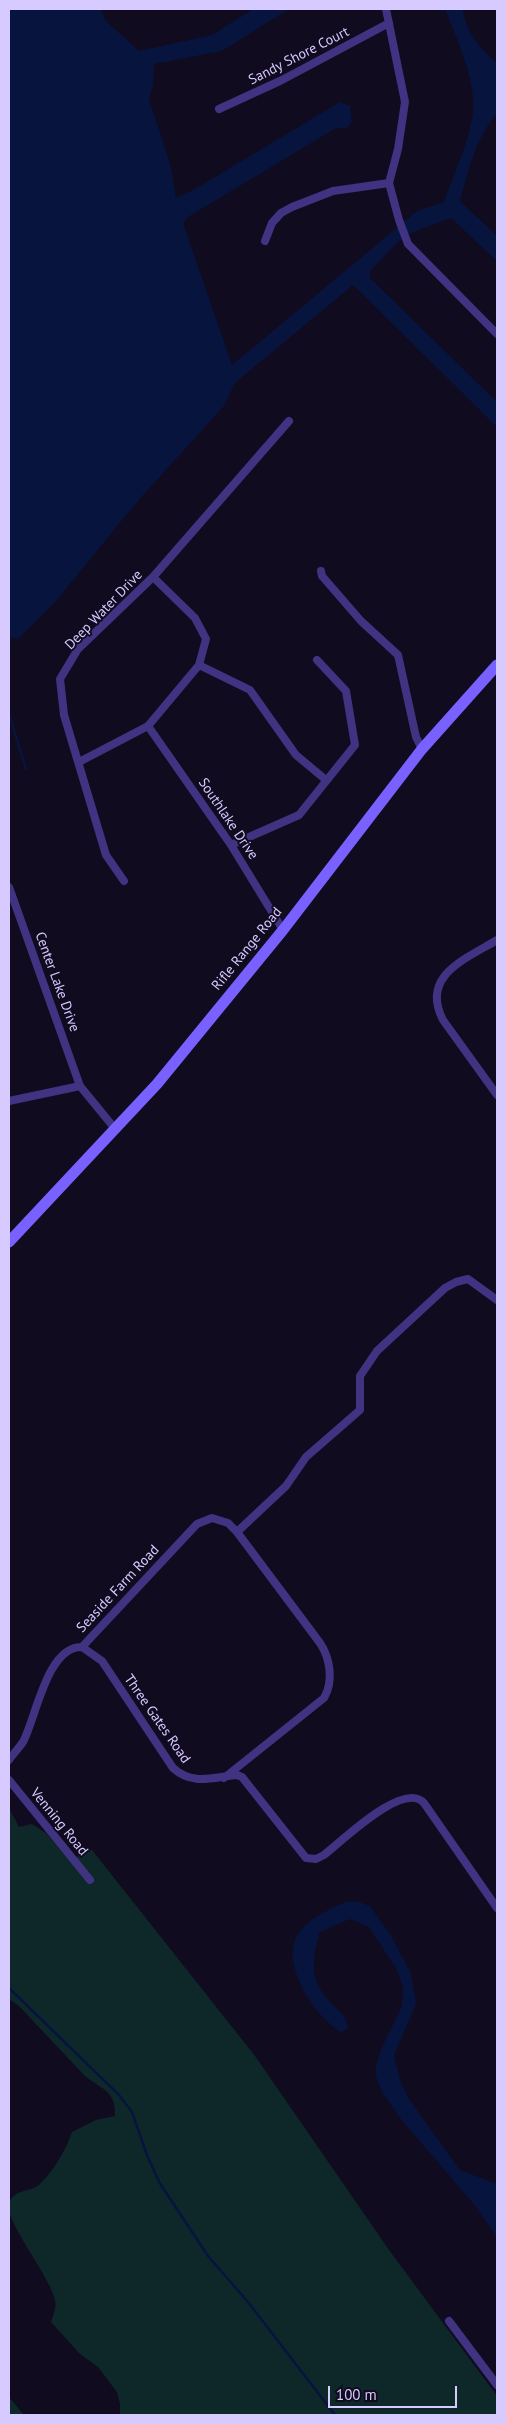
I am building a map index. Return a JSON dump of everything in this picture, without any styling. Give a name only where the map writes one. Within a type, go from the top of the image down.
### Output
[{"type":"main road","name":"Rifle Range Road","points":[[9,1242],[158,1084],[283,930],[422,749],[497,665]]},
{"type":"street","points":[[386,9],[406,102],[398,149],[389,182],[399,220],[408,244],[497,334]]},
{"type":"street","name":"Sandy Shore Court","points":[[219,109],[282,80],[389,23]]},
{"type":"street","points":[[265,241],[272,223],[286,210],[333,191],[389,182]]},
{"type":"street","name":"Deep Water Drive","points":[[124,881],[106,855],[80,762],[64,715],[60,679],[78,650],[153,577],[289,421]]},
{"type":"street","points":[[321,571],[322,576],[361,621],[398,655],[416,737],[422,749]]},
{"type":"street","points":[[80,762],[148,726],[199,665],[206,639],[195,618],[153,577]]},
{"type":"street","points":[[231,845],[300,814],[355,745],[346,691],[317,660]]},
{"type":"street","points":[[199,665],[250,690],[296,755],[326,780]]},
{"type":"street","name":"Southlake Drive","points":[[148,726],[231,845],[283,930]]},
{"type":"street","name":"Center Lake Drive","points":[[9,887],[80,1086],[116,1130]]},
{"type":"street","points":[[496,1091],[443,1020],[437,1009],[436,998],[441,980],[451,968],[497,940]]},
{"type":"street","points":[[9,1101],[80,1086]]},
{"type":"street","points":[[237,1532],[286,1486],[306,1457],[355,1416],[361,1404],[360,1376],[377,1351],[445,1288],[456,1282],[468,1279],[497,1300]]},
{"type":"street","name":"Seaside Farm Road","points":[[9,1760],[23,1743],[52,1668],[72,1648],[82,1647],[197,1524],[207,1519],[218,1519],[228,1523],[237,1532],[320,1643],[329,1659],[330,1670],[324,1698],[224,1778]]},
{"type":"street","name":"Three Gates Road","points":[[82,1647],[102,1661],[173,1768],[182,1775],[193,1779],[224,1778],[237,1775],[247,1780],[300,1853],[309,1859],[324,1856],[390,1804],[408,1797],[418,1798],[424,1803],[497,1908]]},
{"type":"street","name":"Venning Road","points":[[9,1780],[90,1880]]},
{"type":"street","points":[[449,2320],[497,2385]]},
{"type":"green space","points":[[9,1808],[19,1827],[32,1824],[47,1834],[72,1863],[83,1850],[92,1850],[255,2056],[389,2250],[497,2396],[497,2415],[120,2415],[117,2392],[98,2367],[80,2354],[51,2322],[56,2305],[52,2290],[20,2235],[9,2211],[9,2203],[15,2195],[36,2187],[55,2166],[72,2132],[96,2120],[115,2116],[115,2107],[107,2091],[84,2075],[19,2006],[9,1999]]},
{"type":"green space","points":[[9,2397],[24,2415],[9,2415]]},
{"type":"water","points":[[9,9],[101,9],[105,20],[139,51],[212,35],[253,9],[289,9],[222,51],[154,64],[153,86],[149,99],[171,167],[176,198],[195,189],[340,102],[350,106],[352,122],[347,128],[336,128],[188,217],[183,223],[232,365],[417,211],[444,202],[467,140],[472,119],[473,106],[470,77],[461,48],[445,9],[462,9],[474,39],[497,62],[497,114],[478,144],[460,201],[497,236],[497,261],[451,218],[411,233],[400,240],[370,271],[370,278],[497,402],[497,427],[353,285],[235,383],[224,406],[136,503],[56,601],[18,639],[9,637]]},
{"type":"water","points":[[345,1902],[359,1902],[370,1906],[390,1934],[411,1973],[416,2004],[394,2055],[400,2080],[409,2099],[460,2170],[497,2184],[497,2237],[473,2203],[400,2118],[382,2092],[376,2077],[376,2066],[381,2049],[402,2006],[403,1987],[397,1970],[369,1927],[350,1919],[320,1932],[315,1953],[314,1972],[316,1980],[326,1997],[345,2018],[348,2028],[341,2032],[331,2025],[321,2015],[303,1989],[293,1961],[293,1948],[297,1936],[312,1920]]},
{"type":"waterway","points":[[9,645],[10,639]]},
{"type":"waterway","points":[[9,714],[26,769]]},
{"type":"waterway","points":[[9,1988],[119,2095],[132,2112],[159,2182],[208,2256],[248,2302],[335,2415]]}]
